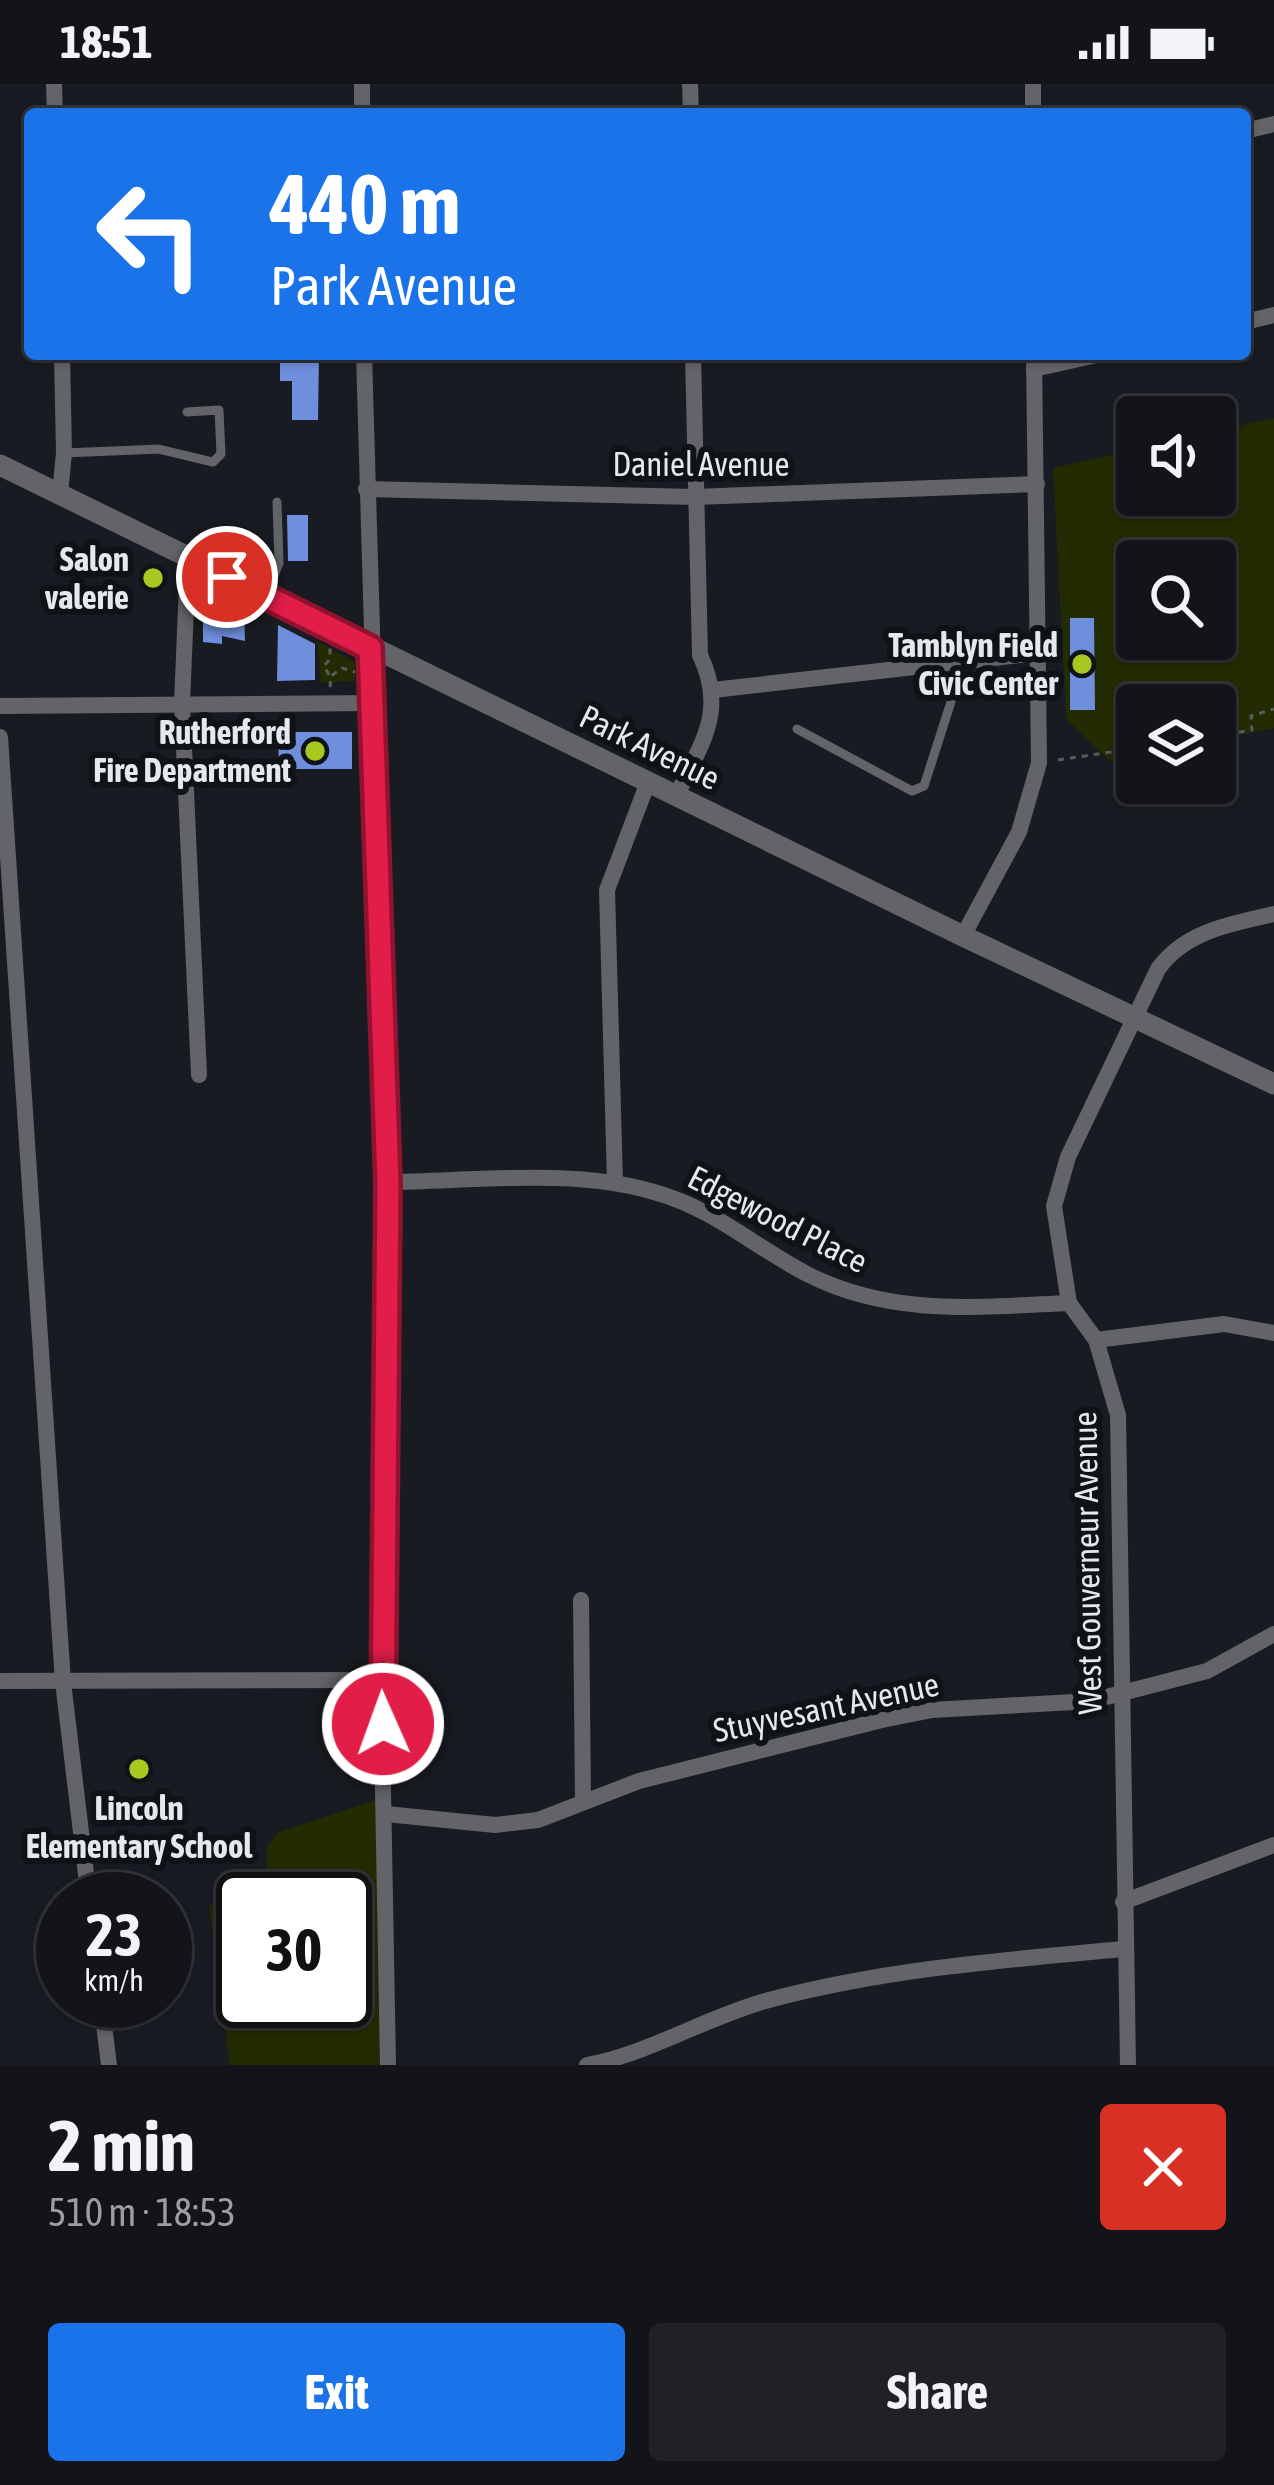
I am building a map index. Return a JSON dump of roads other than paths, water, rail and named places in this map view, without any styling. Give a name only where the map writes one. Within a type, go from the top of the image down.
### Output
[{"type":"street","points":[[60,494],[62,360]]},
{"type":"street","points":[[364,360],[388,1183],[381,1680],[388,2065]]},
{"type":"street","points":[[676,795],[713,716],[713,690],[700,655],[693,360]]},
{"type":"street","points":[[962,936],[1019,832],[1039,763],[1034,362]]},
{"type":"street","name":"Park Avenue","points":[[0,465],[1274,1084]]},
{"type":"street","name":"Daniel Avenue","points":[[366,489],[694,497],[1037,484]]},
{"type":"street","points":[[188,558],[182,704],[199,1075]]},
{"type":"street","points":[[713,690],[1038,653]]},
{"type":"street","points":[[0,706],[374,703]]},
{"type":"street","points":[[0,737],[63,1682],[86,1872]]},
{"type":"street","points":[[615,1183],[607,890],[648,782]]},
{"type":"street","name":"West Gouverneur Avenue","points":[[1128,2065],[1118,1415],[1096,1340],[1069,1303],[1054,1224],[1059,1178],[1170,952],[1224,926],[1274,914]]},
{"type":"street","name":"Edgewood Place","points":[[388,1183],[615,1183],[703,1209],[812,1276],[875,1299],[941,1308],[1069,1303]]},
{"type":"street","points":[[1096,1340],[1225,1324],[1274,1333]]},
{"type":"street","points":[[581,1600],[583,1802]]},
{"type":"street","name":"Stuyvesant Avenue","points":[[386,1814],[507,1825],[538,1820],[639,1780],[882,1720],[932,1711],[1091,1701],[1207,1671],[1274,1634]]},
{"type":"street","points":[[0,1681],[381,1680]]},
{"type":"street","points":[[1124,1902],[1274,1844]]},
{"type":"street","points":[[587,2065],[641,2050],[707,2019],[819,1987],[896,1972],[1123,1949]]},
{"type":"street","points":[[104,2028],[109,2065]]},
{"type":"lane","points":[[64,453],[159,449],[213,462],[221,454],[219,410],[187,412]]},
{"type":"lane","points":[[266,596],[279,563],[277,502]]},
{"type":"lane","points":[[797,729],[912,790],[924,786],[958,680],[958,663]]},
{"type":"place","name":"Salon valerie","points":[[153,578]]},
{"type":"place","name":"Tamblyn Field Civic Center","points":[[1082,664]]},
{"type":"place","name":"Rutherford Fire Department","points":[[315,751]]},
{"type":"place","name":"Lincoln Elementary School","points":[[139,1769]]}]
